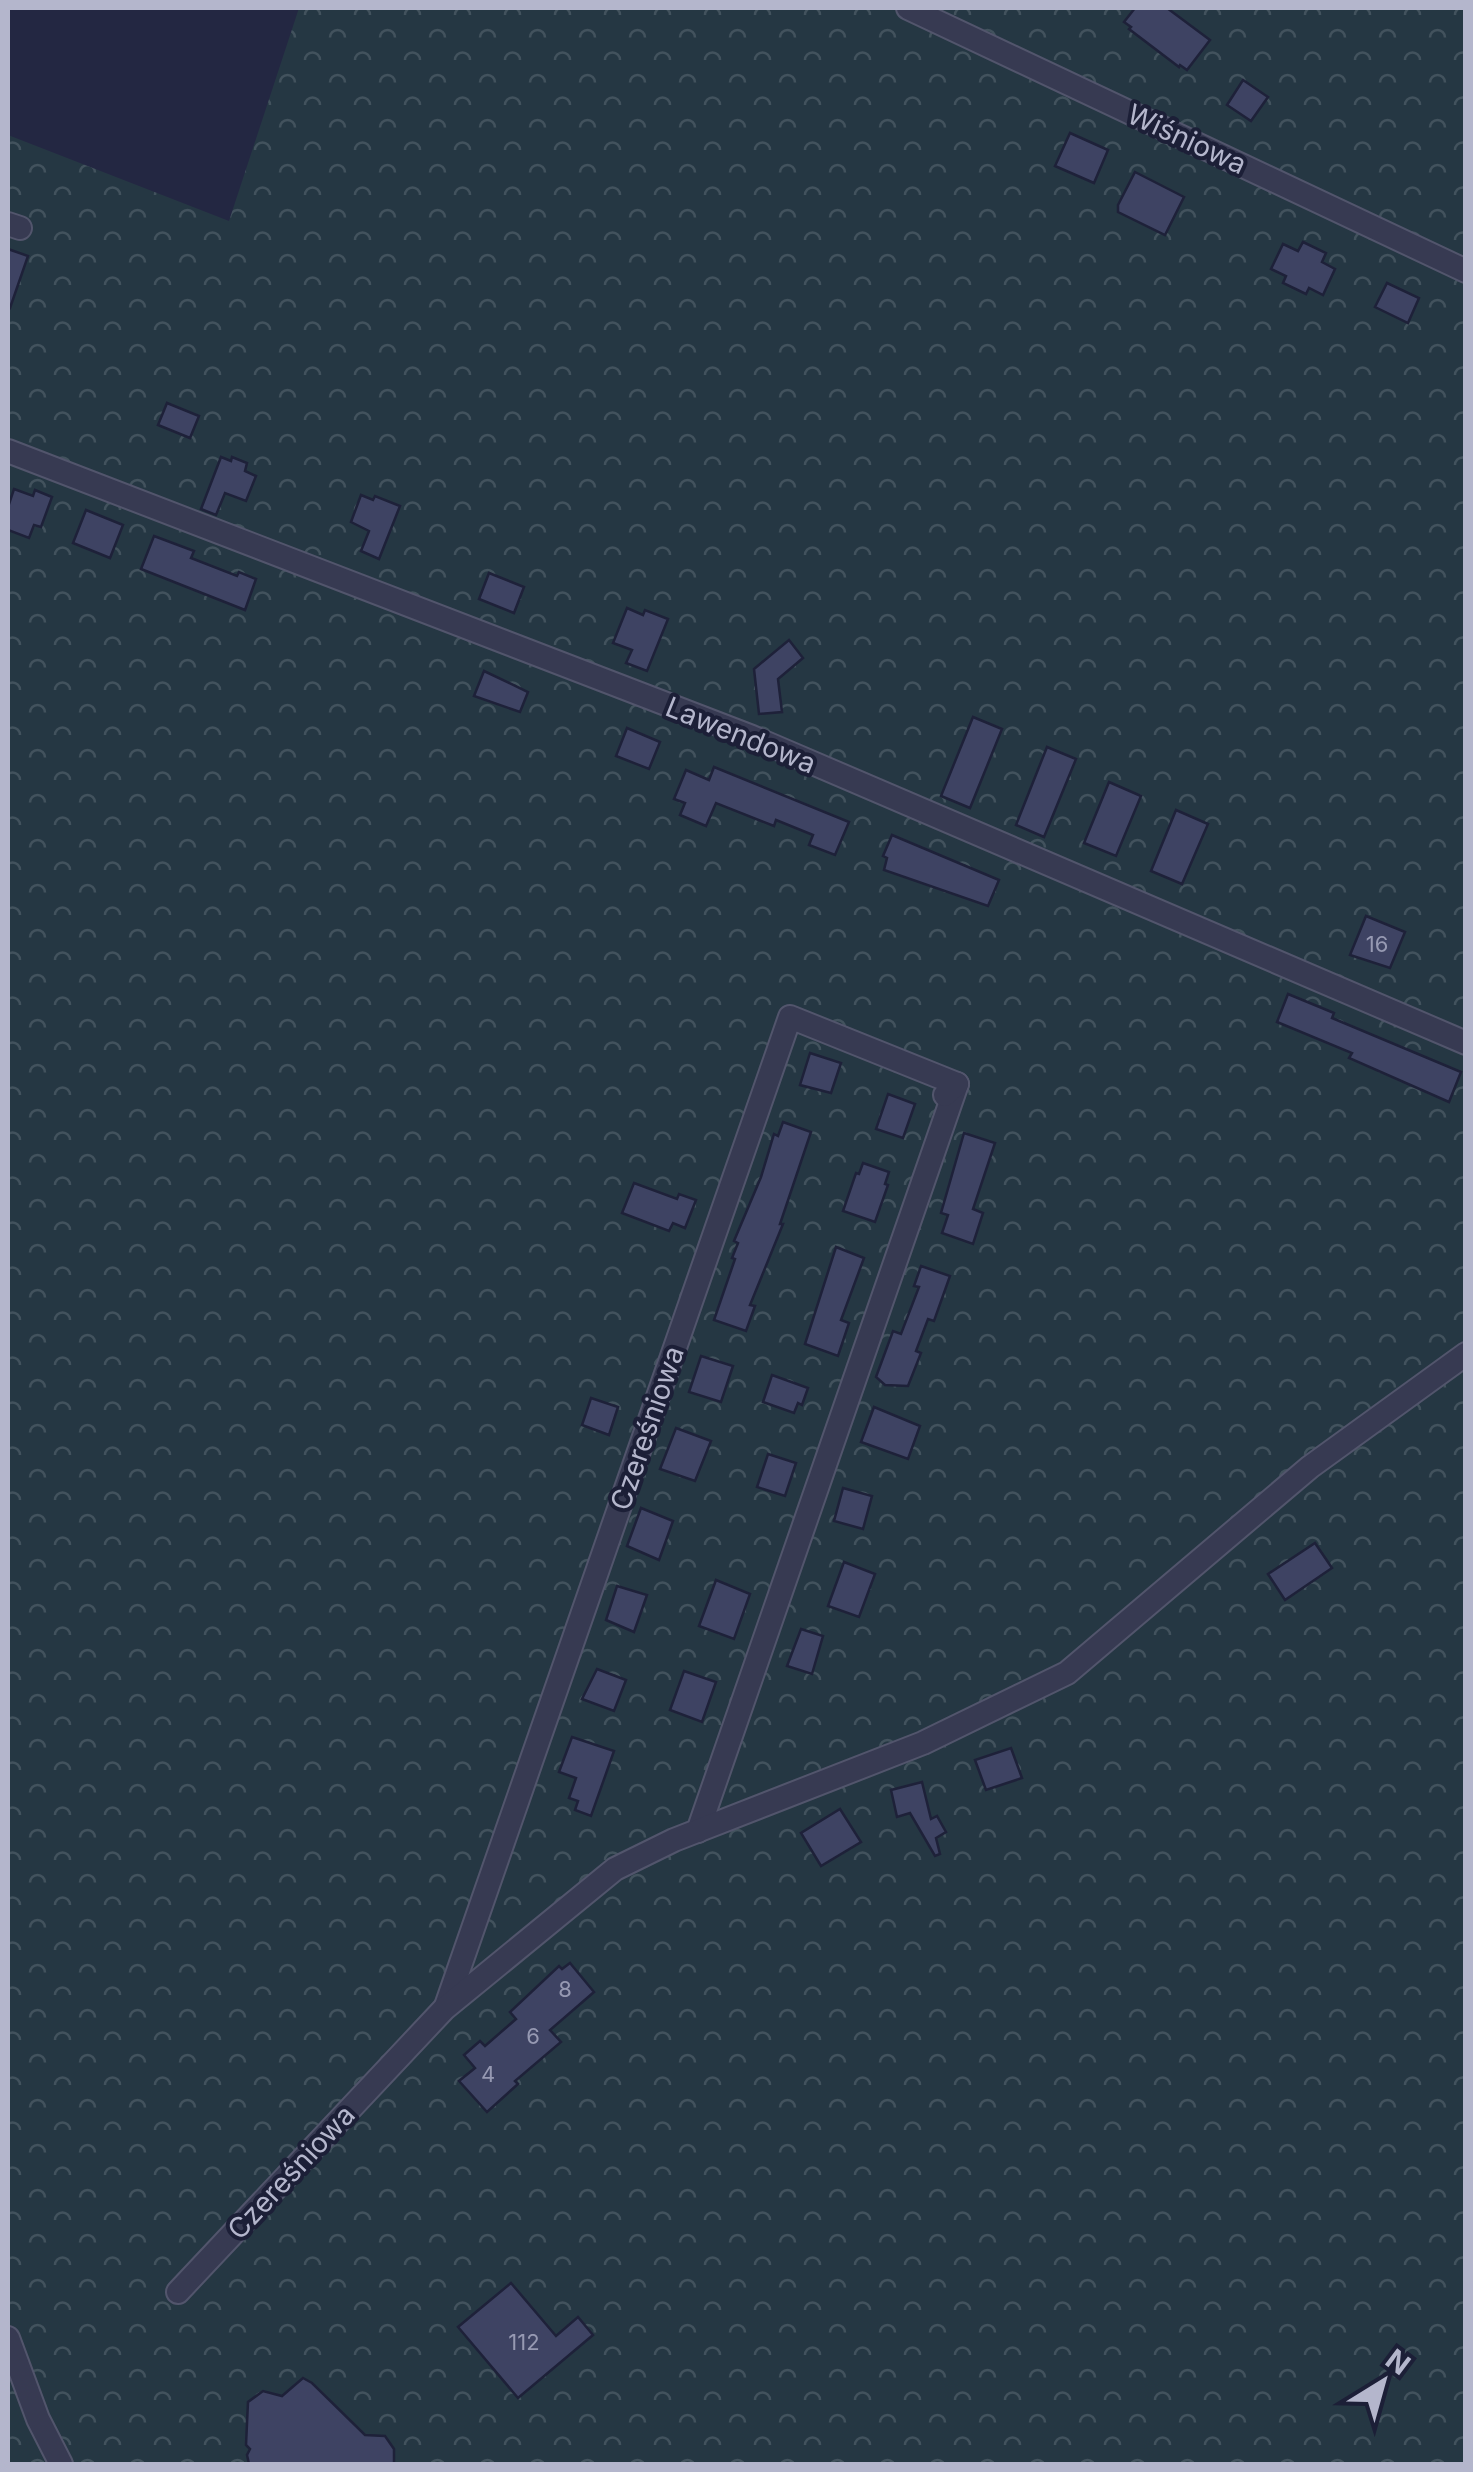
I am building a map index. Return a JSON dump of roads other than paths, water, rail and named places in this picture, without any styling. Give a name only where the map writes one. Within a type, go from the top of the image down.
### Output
[{"type":"street","name":"Wiśniowa","points":[[908,8],[1466,271]]},
{"type":"street","name":"Lawendowa","points":[[8,450],[752,738],[1466,1043]]},
{"type":"street","name":"Czereśniowa","points":[[444,2009],[790,1016],[951,1089],[698,1831]]},
{"type":"street","name":"Czereśniowa","points":[[178,2292],[444,2009],[615,1869],[698,1831],[923,1743],[1067,1672],[1310,1467],[1466,1354]]},
{"type":"street","points":[[8,2338],[38,2418],[61,2464]]}]
